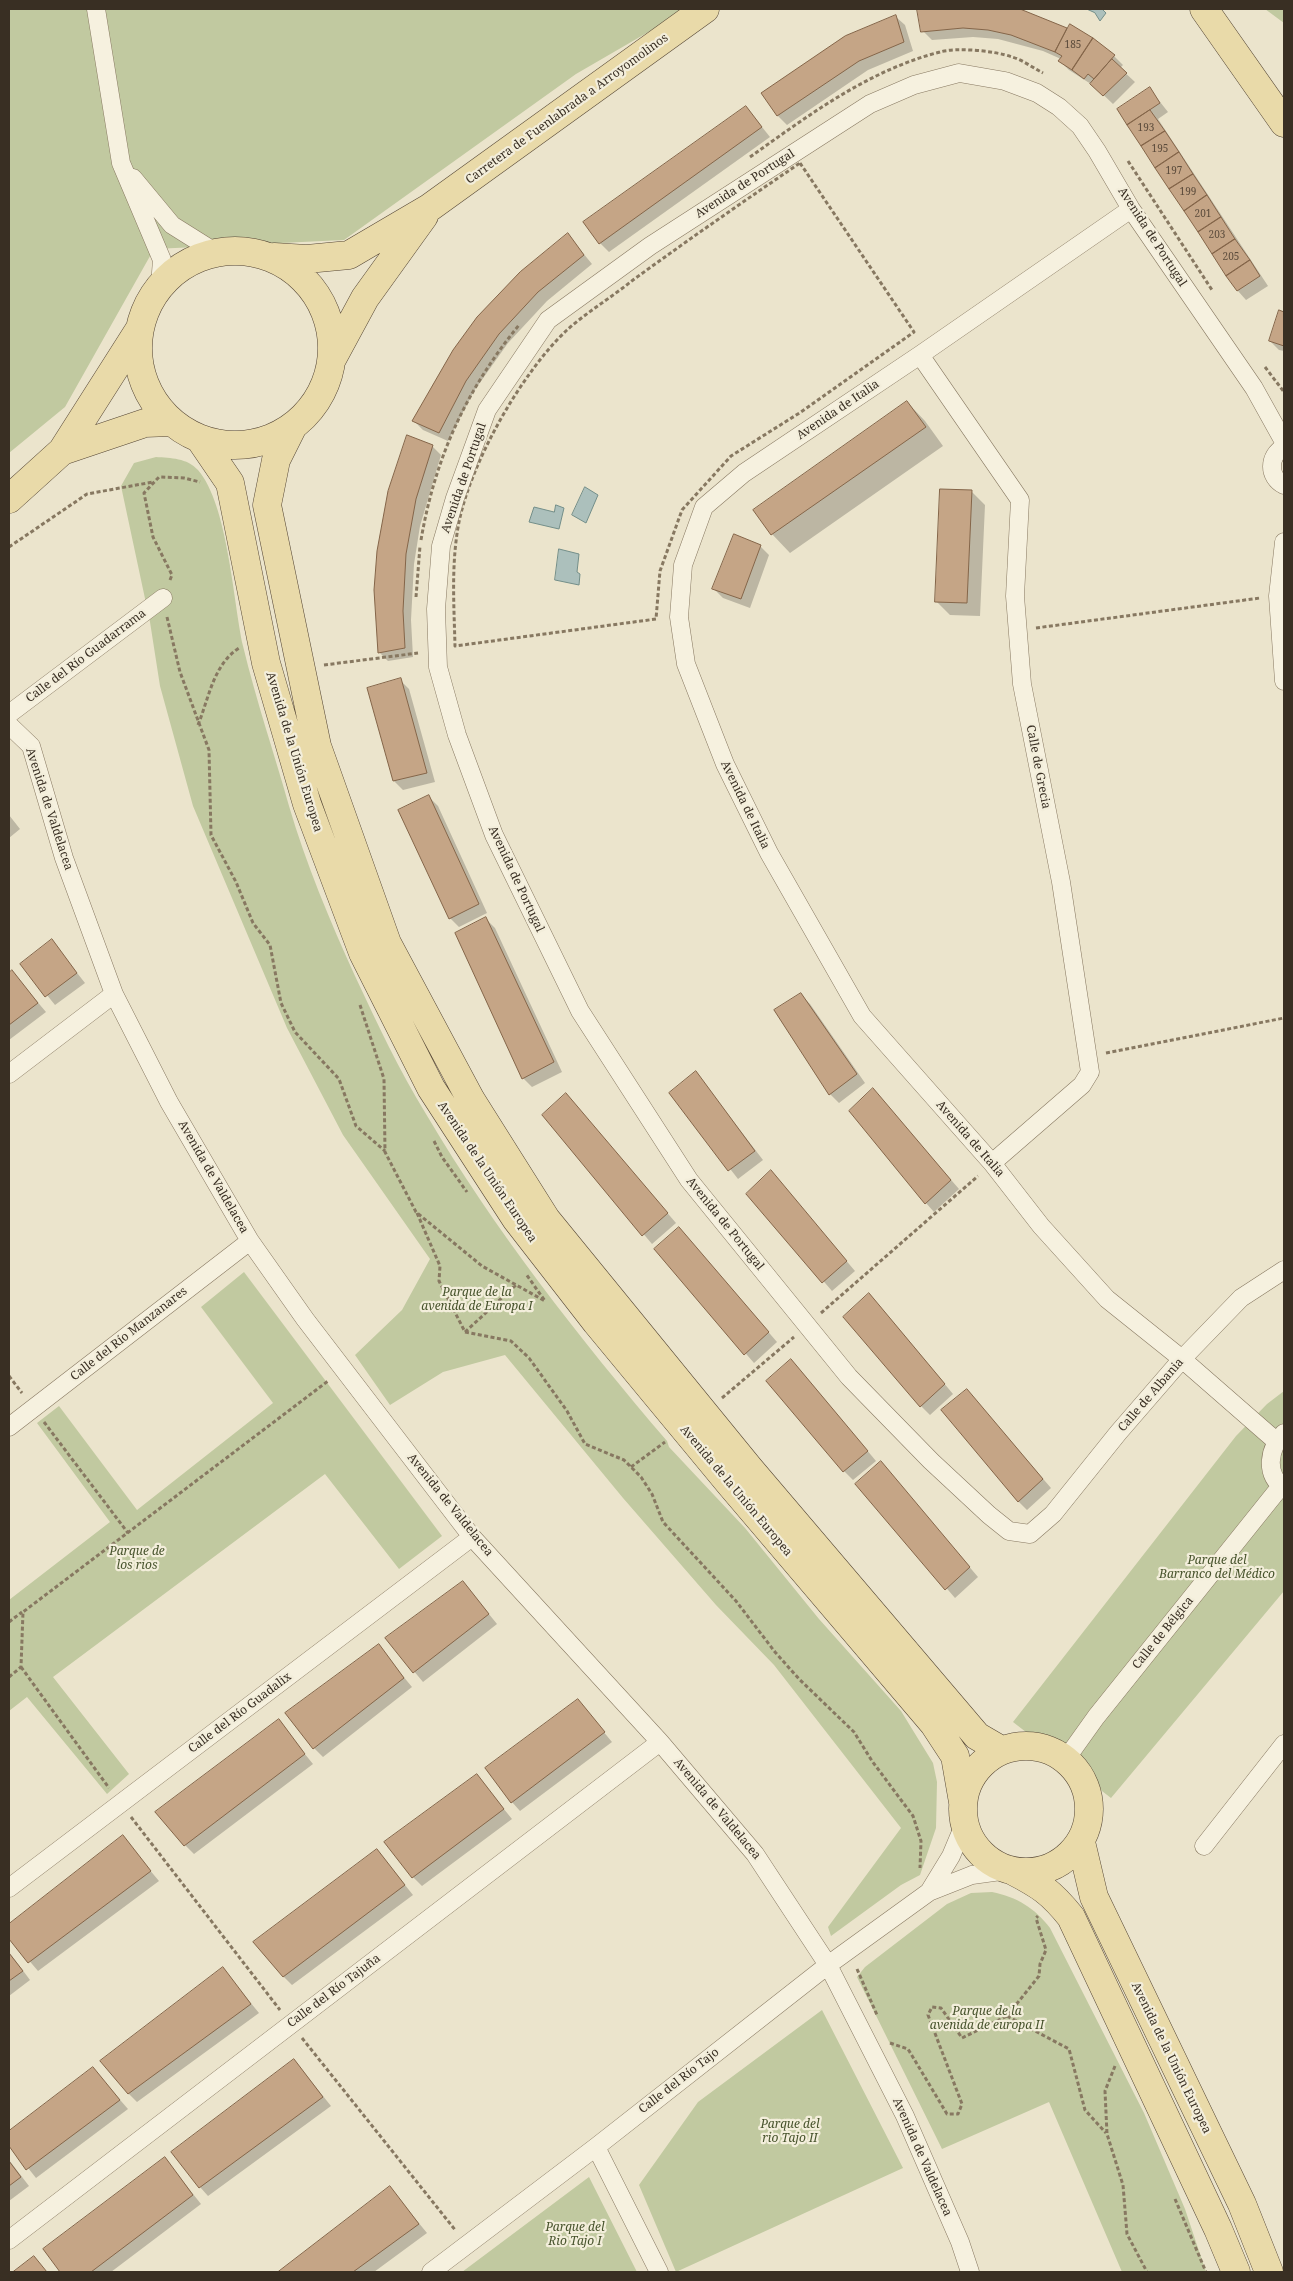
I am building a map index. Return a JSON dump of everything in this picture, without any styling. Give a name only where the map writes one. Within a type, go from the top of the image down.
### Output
[{"type":"main road","name":"Carretera de Fuenlabrada a Arroyomolinos","points":[[270,256],[307,260],[349,255],[429,208],[705,9]]},
{"type":"main road","points":[[1204,9],[1284,123]]},
{"type":"main road","name":"Carretera de Fuenlabrada a Arroyomolinos","points":[[332,360],[366,298],[429,208]]},
{"type":"main road","points":[[243,250],[270,256],[298,273],[319,298],[331,328],[332,360],[325,385],[312,408],[293,426],[265,441],[232,446],[200,439],[171,422],[150,396],[138,364],[139,330],[146,306],[160,285],[185,264],[215,252],[243,250]]},
{"type":"main road","points":[[9,500],[62,451],[139,330]]},
{"type":"main road","points":[[62,451],[145,423],[171,422]]},
{"type":"main road","name":"Avenida de la Unión Europea","points":[[293,426],[276,460],[267,506],[317,746],[387,943],[472,1100],[546,1219],[705,1413],[977,1736],[1001,1750]]},
{"type":"main road","name":"Avenida de la Unión Europea","points":[[200,439],[230,483],[266,663],[307,804],[363,953],[431,1088],[516,1219],[596,1322],[730,1484],[934,1724],[955,1756],[964,1813]]},
{"type":"main road","points":[[1010,1871],[1032,1872],[1051,1868],[1068,1857],[1081,1842],[1088,1825],[1090,1807],[1087,1788],[1078,1772],[1066,1759],[1051,1750],[1034,1746],[1018,1746],[1001,1750],[987,1758],[975,1770],[967,1785],[964,1813],[973,1845],[988,1860],[1010,1871],[1041,1886],[1054,1896],[1071,1917],[1218,2229],[1236,2272]]},
{"type":"main road","name":"Avenida de la Unión Europea","points":[[1081,1842],[1094,1897],[1242,2204],[1269,2272]]},
{"type":"street","points":[[96,9],[121,163],[162,260],[160,285]]},
{"type":"street","name":"Avenida de Portugal","points":[[1030,1534],[1009,1531],[931,1461],[849,1377],[689,1180],[580,1011],[494,835],[457,735],[438,667],[436,609],[441,546],[487,410],[548,320],[650,246],[870,104],[914,84],[959,74],[1005,81],[1037,93],[1059,107],[1080,126],[1098,151],[1132,209],[1254,388],[1284,442]]},
{"type":"street","points":[[121,163],[172,225],[215,252]]},
{"type":"street","name":"Avenida de Italia","points":[[1132,209],[920,355],[744,472],[704,506],[683,565],[678,617],[686,664],[725,764],[769,853],[862,1016],[992,1163],[1041,1226],[1107,1299],[1280,1437]]},
{"type":"street","name":"Calle de Grecia","points":[[920,355],[1020,500],[1015,596],[1022,684],[1061,882],[1090,1072],[1082,1085],[992,1163]]},
{"type":"street","points":[[1284,447],[1274,457],[1272,467],[1274,476],[1284,485]]},
{"type":"street","points":[[1284,542],[1278,596],[1284,681]]},
{"type":"street","name":"Calle del Río Guadarrama","points":[[9,714],[162,598]]},
{"type":"street","name":"Avenida de Valdelacea","points":[[9,726],[31,746],[64,858],[114,994],[169,1102],[250,1241],[343,1369],[472,1538],[660,1742],[756,1854],[828,1965],[905,2116],[960,2242],[970,2272]]},
{"type":"street","points":[[9,1074],[114,994]]},
{"type":"street","name":"Calle del Río Manzanares","points":[[9,1427],[250,1241]]},
{"type":"street","name":"Calle de Albania","points":[[1030,1534],[1053,1514],[1182,1359],[1241,1298],[1284,1270]]},
{"type":"street","points":[[1280,1437],[1270,1462],[1274,1476],[1283,1487]]},
{"type":"street","name":"Calle de Bélgica","points":[[1066,1759],[1096,1717],[1283,1487]]},
{"type":"street","name":"Calle del Río Guadalix","points":[[9,1888],[472,1538]]},
{"type":"street","name":"Calle del Río Tajuña","points":[[9,2240],[660,1742]]},
{"type":"street","points":[[1204,1846],[1284,1746]]},
{"type":"street","name":"Calle del Río Tajo","points":[[929,1892],[951,1856],[964,1813]]},
{"type":"street","name":"Calle del Río Tajo","points":[[431,2272],[596,2147],[828,1965],[929,1892],[972,1876],[1010,1871]]},
{"type":"street","points":[[596,2147],[659,2272]]},
{"type":"path","points":[[748,158],[811,113],[873,76],[942,51],[972,51],[1013,57],[1049,77]]},
{"type":"path","points":[[1122,154],[1216,296]]},
{"type":"path","points":[[800,163],[914,332],[801,412],[731,456],[682,510],[660,571],[656,619],[455,646],[454,559],[459,521],[469,487],[490,441],[514,400],[534,369],[566,331],[689,239],[800,163]]},
{"type":"path","points":[[416,598],[418,556],[428,498],[446,446],[464,406],[492,358],[525,319]]},
{"type":"path","points":[[1262,363],[1284,392]]},
{"type":"path","points":[[202,482],[184,478],[158,477],[144,493],[153,537],[172,575],[162,598],[180,672],[198,725],[209,750],[211,835],[236,882],[253,923],[270,945],[281,1003],[295,1032],[339,1079],[356,1126],[385,1152]]},
{"type":"path","points":[[9,547],[87,494],[154,482]]},
{"type":"path","points":[[1018,630],[1278,596]]},
{"type":"path","points":[[198,725],[210,688],[228,655],[246,643]]},
{"type":"path","points":[[316,666],[418,654],[418,645]]},
{"type":"path","points":[[1088,1057],[1284,1018]]},
{"type":"path","points":[[705,1413],[992,1163]]},
{"type":"path","points":[[416,1212],[440,1266],[439,1281],[465,1332]]},
{"type":"path","points":[[465,1332],[516,1285]]},
{"type":"path","points":[[465,1332],[511,1341],[529,1358],[540,1373],[567,1411],[585,1444],[624,1460],[642,1477],[652,1494],[663,1522],[736,1600],[775,1652],[799,1679],[854,1732],[872,1762],[913,1816],[921,1841],[920,1875],[924,1867]]},
{"type":"path","points":[[9,1622],[343,1369]]},
{"type":"path","points":[[9,1376],[128,1532]]},
{"type":"path","points":[[631,1467],[667,1441]]},
{"type":"path","points":[[22,1612],[21,1667],[121,1803],[290,2024],[467,2245]]},
{"type":"path","points":[[9,1678],[21,1667]]},
{"type":"path","points":[[886,2036],[890,2044],[908,2049],[947,2114],[958,2114],[962,2104],[928,2016],[932,2007],[941,2008],[962,2038],[1007,2016],[1039,1976],[1040,1964],[1046,1950],[1036,1918],[1054,1896]]},
{"type":"path","points":[[857,1970],[879,2019]]},
{"type":"path","points":[[1007,2016],[1069,2049],[1084,2110],[1107,2134]]},
{"type":"path","points":[[1118,2058],[1105,2091],[1107,2134],[1123,2185],[1127,2234],[1147,2272]]},
{"type":"green space","points":[[9,9],[688,9],[576,74],[344,240],[154,249],[65,407],[9,453]]},
{"type":"green space","points":[[1265,9],[1284,9],[1284,23]]},
{"type":"green space","name":"Parque de la avenida de Europa I","points":[[156,457],[178,459],[189,463],[198,470],[208,486],[223,529],[239,627],[248,666],[303,849],[355,976],[416,1097],[480,1200],[570,1323],[667,1441],[669,1447],[745,1528],[819,1619],[901,1711],[933,1763],[937,1782],[936,1828],[920,1875],[901,1885],[831,1936],[828,1927],[901,1828],[774,1665],[716,1605],[623,1498],[505,1355],[443,1372],[390,1405],[355,1355],[402,1310],[430,1259],[343,1135],[287,1028],[193,806],[160,686],[150,622],[121,486],[134,463]]},
{"type":"green space","name":"Parque de los rios","points":[[244,1272],[442,1536],[399,1569],[325,1474],[53,1677],[129,1774],[107,1794],[27,1697],[9,1711],[9,1600],[110,1522],[37,1423],[59,1406],[137,1510],[273,1403],[201,1307]]},
{"type":"green space","name":"Parque del Barranco del Médico","points":[[1284,1391],[1284,1591],[1111,1798],[1013,1722],[1236,1436],[1267,1404]]},
{"type":"green space","name":"Parque de la avenida de europa II","points":[[992,1892],[1025,1904],[1050,1928],[1144,2113],[1185,2209],[1206,2272],[1122,2272],[1049,2102],[942,2149],[857,1977],[865,1967],[947,1904],[971,1893]]},
{"type":"green space","name":"Parque del rio Tajo II","points":[[822,2010],[903,2168],[676,2272],[639,2185],[698,2102]]},
{"type":"green space","name":"Parque del Rio Tajo I","points":[[589,2177],[637,2272],[462,2272]]},
{"type":"shaded area","points":[[1087,9],[1102,9],[1106,13],[1100,21],[1095,13]]},
{"type":"shaded area","points":[[585,487],[598,495],[586,523],[572,515]]},
{"type":"shaded area","points":[[556,505],[564,508],[559,529],[529,522],[534,507],[554,512]]},
{"type":"shaded area","points":[[559,549],[579,554],[577,572],[580,574],[579,585],[555,580]]},
{"type":"building","points":[[917,9],[1020,9],[1067,28],[1055,52],[1011,35],[988,30],[963,28],[921,32]]},
{"type":"building","points":[[896,15],[904,42],[859,61],[777,116],[761,93],[845,36]]},
{"type":"building","points":[[1070,24],[1093,38],[1072,70],[1058,61],[1062,56],[1055,52]]},
{"type":"building","points":[[1093,38],[1115,55],[1094,79],[1088,74],[1084,79],[1072,70]]},
{"type":"building","points":[[1112,59],[1127,73],[1103,96],[1090,84]]},
{"type":"building","points":[[1150,87],[1160,103],[1127,125],[1117,109]]},
{"type":"building","points":[[746,106],[762,127],[599,244],[583,222]]},
{"type":"building","points":[[1150,110],[1165,131],[1141,146],[1127,125]]},
{"type":"building","points":[[1165,131],[1179,152],[1155,168],[1141,146]]},
{"type":"building","points":[[1179,152],[1193,174],[1169,189],[1155,168]]},
{"type":"building","points":[[1193,174],[1207,195],[1184,211],[1169,189]]},
{"type":"building","points":[[1207,195],[1221,217],[1198,232],[1184,211]]},
{"type":"building","points":[[1221,217],[1235,239],[1212,254],[1198,232]]},
{"type":"building","points":[[568,233],[584,255],[538,292],[499,334],[466,381],[439,433],[412,421],[453,350],[477,317],[520,272]]},
{"type":"building","points":[[1235,239],[1250,260],[1226,276],[1212,254]]},
{"type":"building","points":[[1250,260],[1260,276],[1237,291],[1226,276]]},
{"type":"building","points":[[1279,310],[1284,312],[1284,346],[1269,341]]},
{"type":"building","points":[[907,401],[926,427],[771,535],[753,510]]},
{"type":"building","points":[[407,435],[433,445],[416,499],[406,554],[403,611],[405,648],[378,653],[374,590],[377,551],[388,491]]},
{"type":"building","points":[[940,489],[972,490],[967,603],[935,602]]},
{"type":"building","points":[[734,534],[761,545],[741,599],[712,589]]},
{"type":"building","points":[[401,678],[427,773],[393,781],[367,688]]},
{"type":"building","points":[[429,795],[479,904],[449,919],[398,810]]},
{"type":"building","points":[[486,917],[554,1062],[522,1079],[455,933]]},
{"type":"building","points":[[52,939],[77,973],[45,997],[20,964]]},
{"type":"building","points":[[12,970],[38,1003],[9,1025],[9,973]]},
{"type":"building","points":[[801,993],[857,1074],[829,1095],[774,1010]]},
{"type":"building","points":[[696,1071],[755,1151],[728,1171],[669,1093]]},
{"type":"building","points":[[873,1088],[951,1180],[925,1204],[849,1111]]},
{"type":"building","points":[[566,1093],[668,1213],[642,1236],[542,1115]]},
{"type":"building","points":[[771,1170],[847,1261],[822,1283],[746,1194]]},
{"type":"building","points":[[679,1227],[769,1332],[744,1355],[654,1249]]},
{"type":"building","points":[[869,1293],[945,1384],[920,1407],[843,1317]]},
{"type":"building","points":[[791,1359],[868,1451],[843,1472],[766,1381]]},
{"type":"building","points":[[967,1389],[1043,1479],[1018,1502],[941,1410]]},
{"type":"building","points":[[881,1461],[970,1567],[945,1590],[855,1484]]},
{"type":"building","points":[[463,1581],[489,1614],[413,1673],[385,1638]]},
{"type":"building","points":[[379,1644],[404,1678],[313,1749],[285,1713]]},
{"type":"building","points":[[578,1699],[605,1732],[511,1803],[485,1768]]},
{"type":"building","points":[[279,1719],[305,1754],[184,1846],[155,1812]]},
{"type":"building","points":[[477,1774],[504,1809],[412,1878],[384,1842]]},
{"type":"building","points":[[123,1835],[151,1871],[28,1963],[9,1939],[9,1924]]},
{"type":"building","points":[[377,1849],[405,1885],[283,1977],[253,1942]]},
{"type":"building","points":[[9,1953],[23,1971],[9,1981]]},
{"type":"building","points":[[223,1967],[251,2004],[128,2094],[100,2061]]},
{"type":"building","points":[[294,2059],[323,2097],[199,2188],[171,2152]]},
{"type":"building","points":[[93,2067],[120,2100],[26,2170],[9,2146],[9,2131]]},
{"type":"building","points":[[165,2157],[193,2195],[91,2272],[60,2272],[43,2249]]},
{"type":"building","points":[[9,2161],[21,2177],[9,2186]]},
{"type":"building","points":[[390,2186],[419,2224],[353,2272],[278,2272]]},
{"type":"building","points":[[34,2256],[47,2272],[13,2272]]}]
